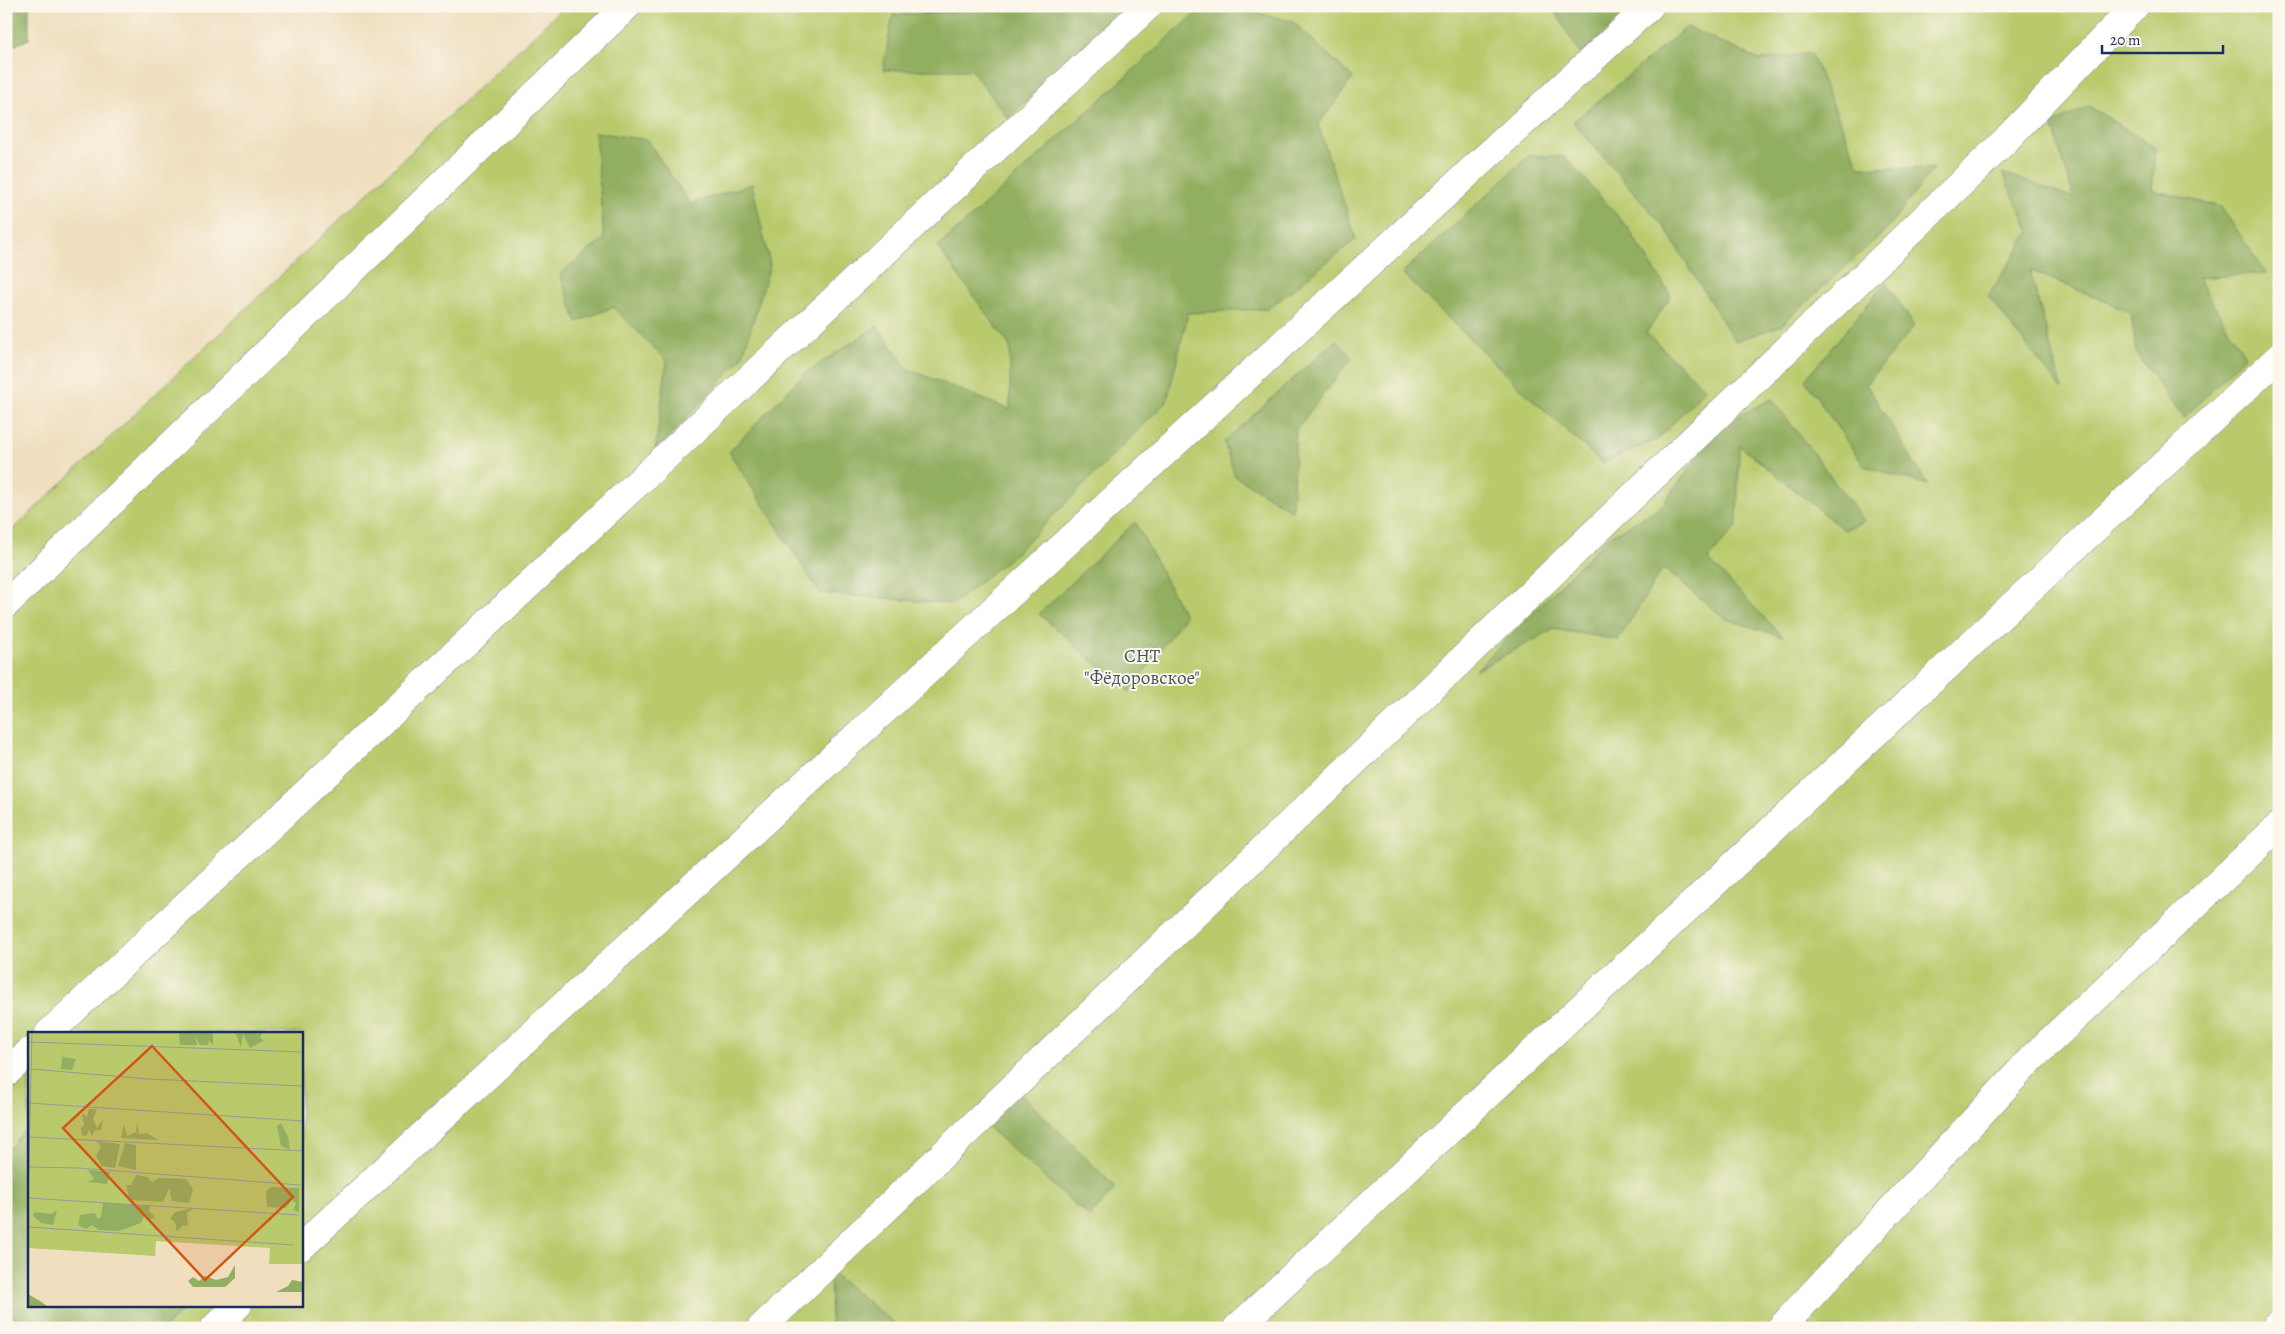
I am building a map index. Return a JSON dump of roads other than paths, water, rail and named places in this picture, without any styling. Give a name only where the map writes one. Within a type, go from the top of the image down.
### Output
[{"type":"street","points":[[6,604],[627,6]]},
{"type":"street","points":[[50,1032],[1148,6]]},
{"type":"street","points":[[302,1247],[1650,6]]},
{"type":"street","points":[[761,1328],[1997,149],[2135,6]]},
{"type":"street","points":[[1237,1328],[2279,356]]},
{"type":"street","points":[[1781,1328],[2034,1056],[2279,826]]},
{"type":"street","points":[[6,1073],[28,1053]]},
{"type":"street","points":[[214,1328],[237,1306]]},
{"type":"street","points":[[2275,1328],[2279,1324]]},
{"type":"park label","name":"СНТ \"Фёдоровское\"","points":[[1142,667]]}]
